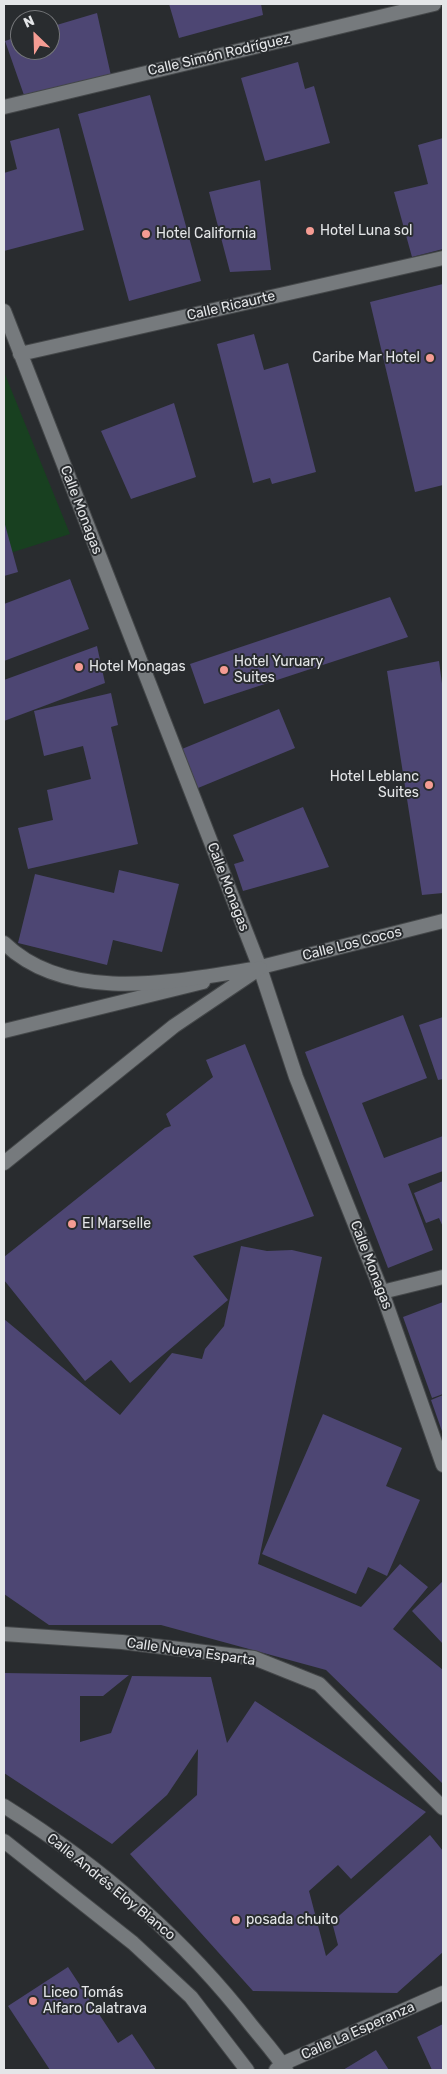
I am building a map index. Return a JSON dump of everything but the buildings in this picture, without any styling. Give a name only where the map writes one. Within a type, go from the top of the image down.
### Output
[{"type":"street","name":"Calle Simón Rodríguez","points":[[4,107],[434,4]]},
{"type":"street","name":"Calle Ricaurte","points":[[20,354],[443,258]]},
{"type":"street","name":"Calle Monagas","points":[[4,311],[260,968],[296,1077],[382,1292],[443,1465]]},
{"type":"street","name":"Calle Los Cocos","points":[[260,968],[443,921]]},
{"type":"street","points":[[4,942],[15,953],[56,974],[84,982],[156,984],[260,968]]},
{"type":"street","points":[[4,1031],[260,968]]},
{"type":"street","points":[[4,1163],[174,1026],[260,968]]},
{"type":"street","points":[[382,1292],[443,1277]]},
{"type":"street","name":"Calle Nueva Esparta","points":[[4,1634],[122,1642],[254,1658],[319,1684],[443,1808]]},
{"type":"street","name":"Calle Andrés Eloy Blanco","points":[[4,1806],[42,1830],[161,1924],[220,1985],[281,2068]]},
{"type":"street","points":[[4,1841],[133,1943],[192,1997],[247,2070]]},
{"type":"street","name":"Calle La Esperanza","points":[[281,2068],[443,1993]]},
{"type":"green space","points":[[4,372],[70,534],[4,555]]},
{"type":"place","name":"Hotel Luna sol","points":[[310,231]]},
{"type":"place","name":"Hotel California","points":[[146,234]]},
{"type":"place","name":"Caribe Mar Hotel","points":[[430,358]]},
{"type":"place","name":"Hotel Monagas","points":[[79,667]]},
{"type":"place","name":"Hotel Yuruary Suites","points":[[224,670]]},
{"type":"place","name":"Hotel Leblanc Suites","points":[[429,785]]},
{"type":"place","name":"El Marselle","points":[[72,1224]]},
{"type":"place","name":"posada chuito","points":[[236,1920]]},
{"type":"place","name":"Liceo Tomás Alfaro Calatrava","points":[[33,2001]]}]
